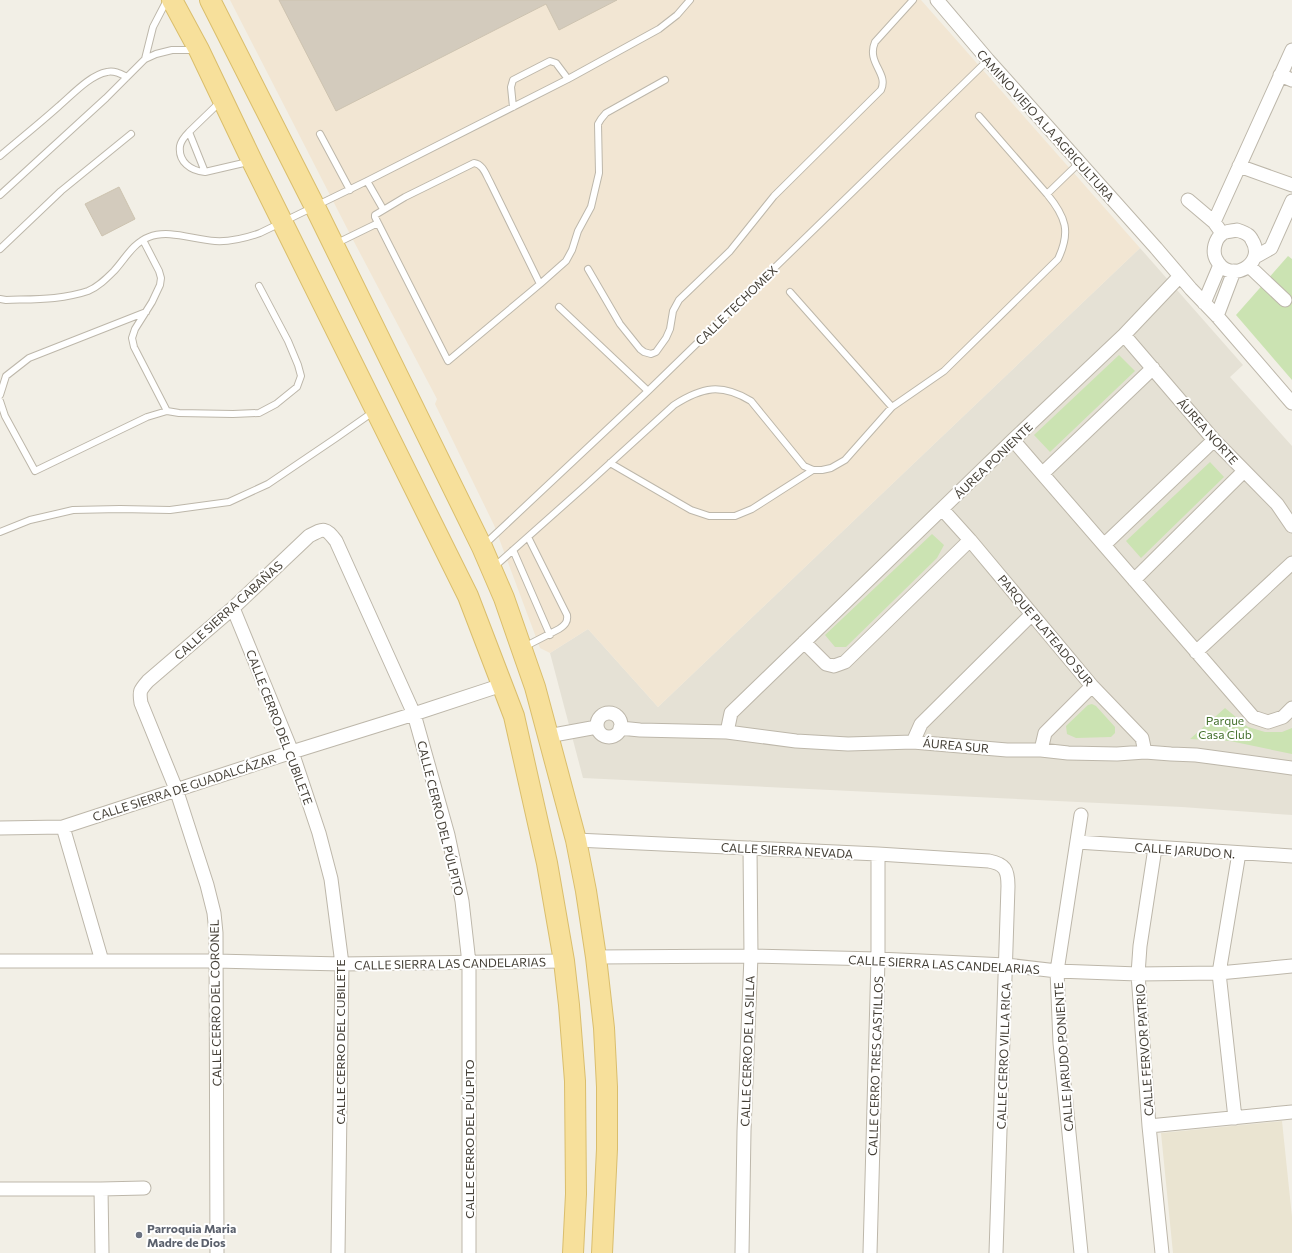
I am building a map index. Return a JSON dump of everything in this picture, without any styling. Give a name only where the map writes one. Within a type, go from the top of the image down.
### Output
[{"type":"main road","points":[[172,0],[199,50],[252,161],[468,596],[514,716],[547,863],[564,961],[569,1005],[575,1081],[576,1194],[573,1253]]},
{"type":"main road","points":[[210,0],[315,207],[492,568],[535,687],[576,840],[586,891],[596,957],[604,1028],[607,1088],[607,1149],[602,1253]]},
{"type":"street","name":"CAMINO VIEJO A LA AGRICULTURA","points":[[937,0],[988,60],[1204,304],[1217,316],[1292,403]]},
{"type":"street","points":[[1214,222],[1239,166],[1286,78],[1292,50]]},
{"type":"street","points":[[1239,166],[1292,185]]},
{"type":"street","points":[[1188,200],[1214,222],[1223,233]]},
{"type":"street","points":[[1252,261],[1255,245],[1248,235],[1237,230],[1223,233],[1216,241],[1214,249],[1215,258],[1220,265],[1227,270],[1234,272],[1242,270],[1271,248],[1292,201]]},
{"type":"street","points":[[1252,261],[1285,300]]},
{"type":"street","points":[[1204,304],[1220,265]]},
{"type":"street","points":[[1217,316],[1234,272]]},
{"type":"street","name":"ÁUREA PONIENTE","points":[[727,732],[731,713],[1013,440],[1124,335],[1180,276]]},
{"type":"street","name":"ÁUREA NORTE","points":[[1124,335],[1214,440],[1244,472],[1278,504],[1292,526]]},
{"type":"street","points":[[1042,472],[1153,368]]},
{"type":"street","points":[[1013,440],[1254,717],[1268,722],[1283,717],[1292,708]]},
{"type":"street","points":[[1105,544],[1214,440]]},
{"type":"street","points":[[1134,580],[1244,472]]},
{"type":"street","name":"PARQUE PLATEADO SUR","points":[[942,510],[970,540],[1092,686],[1142,738],[1145,752]]},
{"type":"street","name":"CALLE SIERRA CABAÑAS","points":[[139,694],[148,681],[233,608],[309,536],[321,530]]},
{"type":"street","name":"CALLE CERRO DEL PÚLPITO","points":[[321,530],[330,533],[336,541],[414,714],[448,835],[462,901],[469,963],[469,1253]]},
{"type":"street","points":[[804,642],[826,664],[834,666],[845,662],[970,540]]},
{"type":"street","points":[[1196,652],[1292,563]]},
{"type":"street","name":"CALLE CERRO DEL CUBILETE","points":[[233,608],[292,752],[319,833],[331,878],[342,964],[338,1253]]},
{"type":"street","points":[[913,742],[921,724],[1032,614]]},
{"type":"street","name":"CALLE SIERRA DE GUADALCÁZAR","points":[[0,828],[63,827],[176,789],[502,685]]},
{"type":"street","points":[[1041,750],[1045,733],[1092,686]]},
{"type":"street","name":"CALLE CERRO DEL CORONEL","points":[[139,694],[141,703],[176,789],[207,885],[214,913],[216,933],[216,1253]]},
{"type":"street","points":[[607,713],[615,714],[621,724],[616,734],[608,737],[601,734],[597,727],[598,719],[603,714],[607,713]]},
{"type":"street","points":[[548,736],[597,727]]},
{"type":"street","name":"ÁUREA SUR","points":[[620,728],[640,730],[727,732],[796,742],[848,744],[913,742],[1007,750],[1041,750],[1068,753],[1117,754],[1145,752],[1196,754],[1292,768]]},
{"type":"street","name":"CALLE JARUDO PONIENTE","points":[[1080,815],[1056,971],[1060,1043],[1081,1253]]},
{"type":"street","points":[[63,827],[102,961]]},
{"type":"street","name":"CALLE SIERRA NEVADA","points":[[576,840],[878,854],[989,861],[998,863]]},
{"type":"street","name":"CALLE JARUDO N.","points":[[1077,842],[1292,856]]},
{"type":"street","name":"CALLE CERRO DE LA SILLA","points":[[742,1253],[744,1131],[751,956],[750,848]]},
{"type":"street","name":"CALLE FERVOR PATRIO","points":[[1156,848],[1140,946],[1138,974],[1149,1126],[1162,1253]]},
{"type":"street","points":[[1235,1118],[1219,973],[1239,853]]},
{"type":"street","name":"CALLE CERRO TRES CASTILLOS","points":[[870,1253],[878,959],[878,854]]},
{"type":"street","name":"CALLE CERRO VILLA RICA","points":[[996,1253],[1008,875],[1004,868],[998,863]]},
{"type":"street","name":"CALLE SIERRA LAS CANDELARIAS","points":[[596,957],[751,956],[878,959],[1006,965],[1056,971],[1138,974],[1219,973],[1292,966]]},
{"type":"street","name":"CALLE SIERRA LAS CANDELARIAS","points":[[0,961],[216,961],[342,964],[564,961]]},
{"type":"street","points":[[1149,1126],[1292,1112]]},
{"type":"street","points":[[0,1189],[144,1188]]},
{"type":"street","points":[[101,1189],[102,1253]]},
{"type":"lane","points":[[145,59],[153,27],[167,0]]},
{"type":"lane","points":[[2,300],[56,298],[88,291],[104,281],[117,268],[131,250],[143,240],[150,237],[166,234],[216,242],[242,239],[260,234],[568,79],[659,29],[671,21],[690,0]]},
{"type":"lane","points":[[588,269],[616,318],[635,342],[644,352],[651,354],[656,352],[666,338],[670,329],[673,311],[679,300],[730,251],[774,196],[881,90],[883,86],[883,79],[872,56],[872,49],[875,42],[913,0]]},
{"type":"lane","points":[[0,195],[145,59],[156,54],[172,50],[199,50]]},
{"type":"lane","name":"CALLE TECHOMEX","points":[[482,547],[648,391],[988,60]]},
{"type":"lane","points":[[513,107],[511,84],[514,80],[550,61],[556,62],[568,79]]},
{"type":"lane","points":[[0,156],[82,86],[98,75],[107,72],[114,72],[120,73],[127,77]]},
{"type":"lane","points":[[540,284],[482,166],[478,164],[474,163],[383,209],[375,215],[448,361],[540,284],[566,261],[572,250],[578,231],[591,207],[599,174],[598,124],[606,113],[665,80]]},
{"type":"lane","points":[[222,100],[188,132],[182,140],[180,146],[184,163],[188,167],[205,172],[252,161]]},
{"type":"lane","points":[[492,568],[674,405],[701,391],[715,389],[728,390],[751,401],[804,466],[813,470],[822,470],[831,468],[845,460],[892,407],[944,371],[1058,259],[1064,247],[1064,221],[1058,207],[979,116]]},
{"type":"lane","points":[[188,132],[205,172]]},
{"type":"lane","points":[[0,249],[61,191],[131,134]]},
{"type":"lane","points":[[320,134],[350,190]]},
{"type":"lane","points":[[1048,194],[1079,163]]},
{"type":"lane","points":[[367,181],[383,209]]},
{"type":"lane","points":[[333,244],[378,223]]},
{"type":"lane","points":[[143,240],[161,278],[160,285],[152,302],[135,329],[132,338],[134,347],[167,412]]},
{"type":"lane","points":[[0,401],[4,416],[35,471],[147,417],[167,412],[259,413],[276,404],[297,387],[301,376],[288,341],[259,286]]},
{"type":"lane","points":[[790,292],[892,407]]},
{"type":"lane","points":[[559,307],[648,391]]},
{"type":"lane","points":[[0,395],[6,376],[29,358],[146,312]]},
{"type":"lane","points":[[0,532],[30,520],[73,510],[170,510],[229,502],[268,484],[376,410]]},
{"type":"lane","points":[[610,463],[691,510],[709,516],[735,516],[752,509],[813,470]]},
{"type":"lane","points":[[522,648],[565,625],[568,619],[528,537]]},
{"type":"lane","points":[[513,550],[550,634]]},
{"type":"shaded area","points":[[230,0],[921,0],[1140,248],[658,707],[588,629],[550,653],[540,648],[494,525],[435,404],[437,399],[351,236]]},
{"type":"shaded area","points":[[1140,248],[1243,365],[1230,377],[1292,446],[1292,815],[1182,807],[583,778],[550,653],[588,629],[658,707]]},
{"type":"shaded area","points":[[1282,1121],[1292,1217],[1292,1253],[1173,1253],[1161,1133]]},
{"type":"green space","points":[[1288,256],[1292,259],[1292,380],[1236,315]]},
{"type":"green space","points":[[1119,355],[1135,371],[1050,452],[1034,435]]},
{"type":"green space","points":[[1210,462],[1224,477],[1141,558],[1126,541]]},
{"type":"green space","points":[[932,534],[944,545],[937,558],[846,647],[835,647],[825,635]]},
{"type":"green space","points":[[1092,704],[1096,706],[1115,727],[1115,733],[1111,737],[1076,738],[1067,734],[1066,726],[1088,705]]},
{"type":"green space","name":"Parque Casa Club","points":[[1225,708],[1248,727],[1265,732],[1282,732],[1292,728],[1292,754],[1230,741],[1190,739]]},
{"type":"building","points":[[279,0],[617,0],[559,30],[546,4],[336,111]]},
{"type":"building","points":[[119,187],[135,219],[102,236],[85,204]]},
{"type":"place","name":"Parroquia Maria Madre de Dios","points":[[139,1235]]}]
